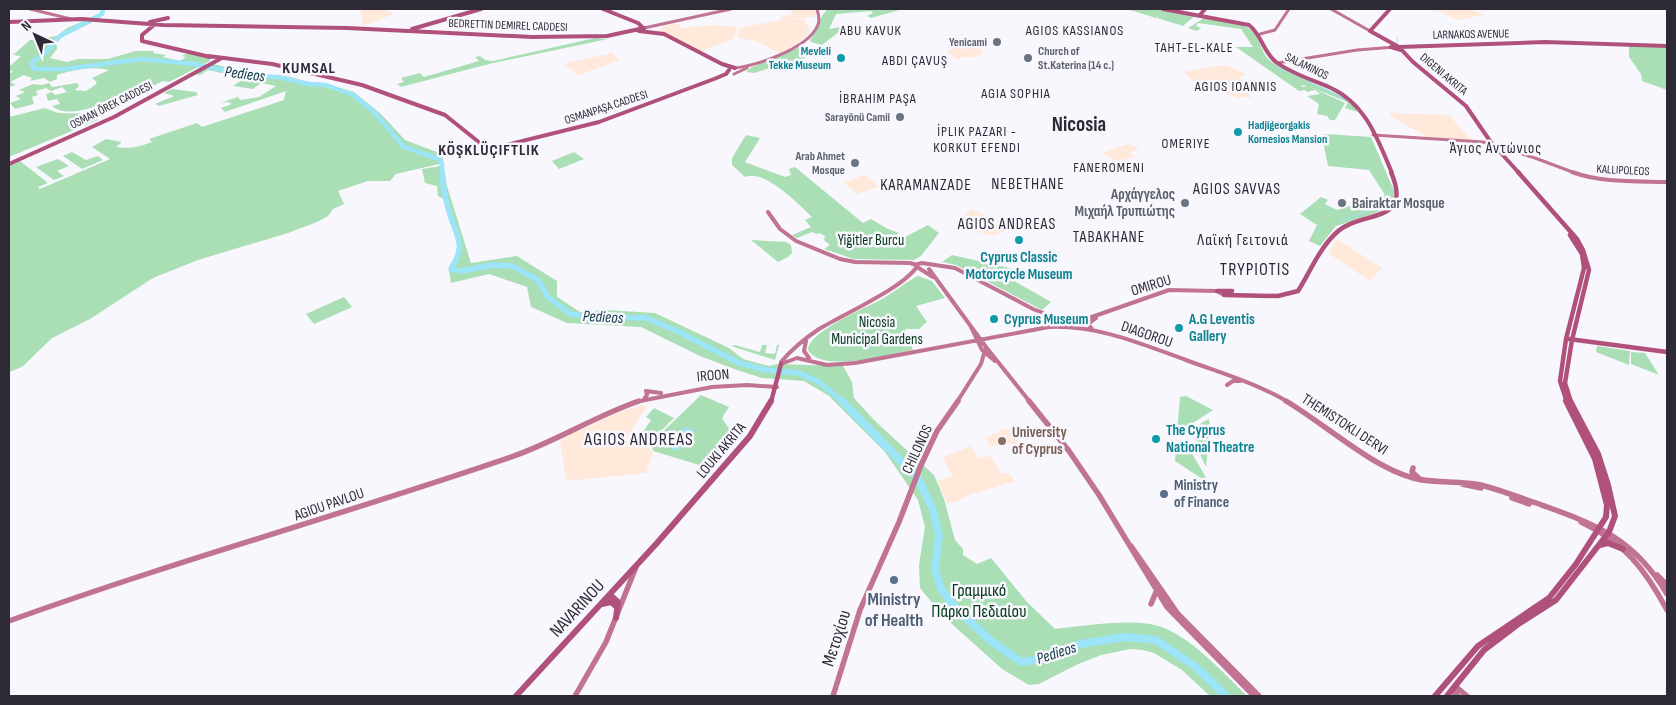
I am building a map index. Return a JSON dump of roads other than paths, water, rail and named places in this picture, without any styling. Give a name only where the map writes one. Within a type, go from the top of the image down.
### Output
[{"type":"main road","points":[[30,9],[56,19],[81,19]]},
{"type":"main road","points":[[396,30],[416,29],[480,9]]},
{"type":"main road","points":[[603,9],[638,23],[652,26]]},
{"type":"main road","points":[[644,28],[731,9]]},
{"type":"main road","points":[[722,64],[734,74],[790,50],[803,42],[813,31],[819,15],[816,9]]},
{"type":"main road","points":[[1163,9],[1242,23],[1260,34],[1274,32],[1289,9]]},
{"type":"main road","points":[[1200,15],[1205,9]]},
{"type":"main road","points":[[1331,9],[1370,31],[1390,9]]},
{"type":"main road","points":[[9,23],[81,19],[142,24],[168,18]]},
{"type":"main road","points":[[638,23],[651,31],[664,34]]},
{"type":"main road","points":[[670,23],[657,28],[664,34],[722,64],[735,68],[759,62]]},
{"type":"main road","points":[[142,24],[146,29]]},
{"type":"main road","name":"BEDRETTIN DEMIREL CADDESI","points":[[142,24],[407,31],[416,29],[424,32]]},
{"type":"main road","points":[[146,29],[162,24]]},
{"type":"main road","name":"BEDRETTIN DEMIREL CADDESI","points":[[162,24],[407,31],[499,36],[610,36],[651,31]]},
{"type":"main road","points":[[153,25],[146,29],[142,35],[142,41],[178,50],[239,61]]},
{"type":"main road","name":"BEDRETTIN DEMIREL CADDESI","points":[[592,36],[619,34],[644,28]]},
{"type":"main road","name":"DIGENI AKRITA","points":[[1370,31],[1399,47],[1417,65],[1466,106],[1494,145]]},
{"type":"main road","name":"SALAMINOS","points":[[1260,34],[1267,53],[1277,62],[1353,100],[1363,112],[1398,188],[1399,195],[1396,203],[1382,214],[1351,224],[1338,231],[1326,245],[1301,286]]},
{"type":"main road","name":"LARNAKOS AVENUE","points":[[1277,62],[1391,47],[1545,42],[1667,46]]},
{"type":"main road","points":[[1391,47],[1404,51]]},
{"type":"main road","points":[[208,56],[212,59],[210,64],[230,60]]},
{"type":"main road","points":[[219,58],[239,61]]},
{"type":"main road","name":"OSMAN ÖREK CADDESI","points":[[9,162],[80,130],[219,58]]},
{"type":"main road","name":"OSMANPAŞA CADDESI","points":[[239,61],[272,64],[362,85],[429,109],[451,120],[485,148],[502,147],[604,120],[714,79],[727,73],[729,70]]},
{"type":"main road","name":"OSMANPAŞA CADDESI","points":[[714,79],[734,74]]},
{"type":"main road","name":"KALLIPOLEOS","points":[[1373,135],[1474,141],[1543,160],[1585,177],[1615,181],[1667,182]]},
{"type":"main road","points":[[1451,691],[1484,650],[1556,600],[1608,534],[1614,516],[1608,485],[1598,454],[1568,394],[1564,379],[1569,339],[1574,330],[1589,270],[1583,250],[1560,218],[1494,145]]},
{"type":"main road","points":[[1435,696],[1478,646],[1549,598],[1576,564],[1606,517],[1607,505],[1588,442],[1564,396],[1560,381],[1583,280],[1582,254],[1573,239],[1494,145]]},
{"type":"main road","points":[[768,212],[780,229],[798,242],[840,259],[855,262],[910,263],[927,268],[944,265],[955,268],[1049,316],[1071,321]]},
{"type":"main road","points":[[918,266],[927,268],[968,322],[985,350],[1007,372]]},
{"type":"main road","points":[[781,364],[785,357],[808,338],[887,292],[915,272],[918,266]]},
{"type":"main road","points":[[1217,291],[1276,293],[1289,292],[1301,286]]},
{"type":"main road","points":[[1224,295],[1286,295],[1298,291],[1301,286]]},
{"type":"main road","name":"OMIROU","points":[[1071,321],[1101,315],[1169,290],[1217,291],[1224,295]]},
{"type":"main road","points":[[1095,331],[1088,324],[1101,315]]},
{"type":"main road","points":[[1049,316],[1054,323],[1049,327]]},
{"type":"main road","points":[[781,364],[795,357],[829,365],[855,363],[1057,326],[1071,321]]},
{"type":"main road","name":"DIAGOROU","points":[[1057,326],[1071,326],[1095,331],[1227,374]]},
{"type":"main road","points":[[1574,330],[1579,338],[1586,342]]},
{"type":"main road","points":[[808,338],[804,344],[804,351],[813,361]]},
{"type":"main road","points":[[1569,339],[1667,352]]},
{"type":"main road","points":[[985,350],[1007,372],[1069,451],[1178,614],[1260,696]]},
{"type":"main road","name":"CHILONOS","points":[[876,572],[937,431],[965,391],[982,361],[985,350]]},
{"type":"main road","points":[[982,361],[988,359],[997,363]]},
{"type":"main road","name":"LOUKI AKRITA","points":[[660,540],[755,429],[770,406],[778,384],[781,364]]},
{"type":"main road","name":"THEMISTOKLI DERVI","points":[[1227,374],[1280,396],[1397,472],[1421,480],[1453,482],[1495,492],[1599,528],[1608,534]]},
{"type":"main road","points":[[1227,385],[1233,381],[1244,381]]},
{"type":"main road","name":"IROON","points":[[652,397],[667,393],[734,385],[778,384]]},
{"type":"main road","points":[[644,399],[647,395],[646,390],[667,393]]},
{"type":"main road","name":"AGIOU PAVLOU","points":[[9,621],[95,590],[288,531],[514,456],[616,409],[652,397]]},
{"type":"main road","points":[[1413,468],[1412,472],[1421,480]]},
{"type":"main road","points":[[1608,534],[1642,566],[1667,610]]},
{"type":"main road","points":[[1608,534],[1667,585]]},
{"type":"main road","name":"NAVARINOU","points":[[516,696],[660,540]]},
{"type":"main road","points":[[1129,543],[1156,591],[1181,623],[1254,696]]},
{"type":"main road","points":[[1599,545],[1608,543],[1624,549]]},
{"type":"main road","points":[[574,696],[606,642],[637,565]]},
{"type":"main road","points":[[1649,568],[1667,595]]},
{"type":"main road","name":"Μετοχίου","points":[[833,696],[868,590],[876,572]]},
{"type":"main road","points":[[1655,586],[1667,595]]},
{"type":"main road","points":[[1151,604],[1156,591]]},
{"type":"main road","points":[[610,595],[617,601],[616,618]]},
{"type":"main road","points":[[602,604],[611,602],[617,607]]},
{"type":"main road","points":[[1447,683],[1451,691],[1458,696]]},
{"type":"main road","points":[[1451,691],[1467,696]]},
{"type":"water","points":[[685,427],[695,431],[677,451],[667,446]]},
{"type":"waterway","name":"Pedieos","points":[[103,9],[102,14],[60,36],[48,50],[31,63],[34,69],[65,69],[142,59],[194,64],[225,70],[239,76],[277,77],[309,84],[326,85],[353,95],[374,112],[404,147],[439,159],[442,163],[442,172]]},
{"type":"waterway","points":[[1397,37],[1397,43]]},
{"type":"waterway","points":[[1278,67],[1345,99]]},
{"type":"waterway","name":"Pedieos","points":[[442,172],[446,201],[459,243],[458,255],[451,269],[462,271],[492,265],[512,266],[538,280],[548,297],[570,314],[594,317],[646,318],[675,330],[739,363],[766,370],[799,373],[819,382],[843,402]]},
{"type":"waterway","points":[[1339,221],[1371,210],[1388,199],[1387,192]]},
{"type":"waterway","points":[[1317,232],[1324,227]]},
{"type":"waterway","name":"Pedieos","points":[[843,402],[919,480],[933,510],[939,536],[935,570],[941,589],[956,609],[990,640],[1021,662],[1043,659],[1080,644],[1125,637],[1156,640],[1196,667],[1226,696]]},
{"type":"place","name":"Yenicami","points":[[997,42]]},
{"type":"place","name":"Mevleli Tekke Museum","points":[[841,58]]},
{"type":"place","name":"Church of St.Katerina (14 c.)","points":[[1028,58]]},
{"type":"place","name":"Sarayönü Camii","points":[[900,117]]},
{"type":"place","name":"Hadjigeorgakis Kornesios Mansion","points":[[1238,132]]},
{"type":"place","name":"Arab Ahmet Mosque","points":[[855,163]]},
{"type":"place","name":"Αρχάγγελος Μιχαήλ Τρυπιώτης","points":[[1185,203]]},
{"type":"place","name":"Bairaktar Mosque","points":[[1342,203]]},
{"type":"place","name":"Cyprus Classic Motorcycle Museum","points":[[1019,240]]},
{"type":"place","name":"Cyprus Museum","points":[[994,319]]},
{"type":"place","name":"A.G Leventis Gallery","points":[[1179,328]]},
{"type":"place","name":"The Cyprus National Theatre","points":[[1156,439]]},
{"type":"place","name":"University of Cyprus","points":[[1002,441]]},
{"type":"place","name":"Ministry of Finance","points":[[1164,494]]},
{"type":"place","name":"Ministry of Health","points":[[894,580]]},
{"type":"district","name":"ABU KAVUK","points":[[871,30]]},
{"type":"district","name":"AGIOS KASSIANOS","points":[[1075,30]]},
{"type":"district","name":"TAHT-EL-KALE","points":[[1194,47]]},
{"type":"district","name":"ABDI ÇAVUŞ","points":[[915,60]]},
{"type":"district","name":"KUMSAL","points":[[309,67]]},
{"type":"district","name":"AGIOS IOANNIS","points":[[1236,86]]},
{"type":"district","name":"AGIA SOPHIA","points":[[1016,93]]},
{"type":"district","name":"İBRAHIM PAŞA","points":[[878,98]]},
{"type":"district","name":"Nicosia","points":[[1079,124]]},
{"type":"district","name":"İPLIK PAZARI - KORKUT EFENDI","points":[[977,140]]},
{"type":"district","name":"OMERIYE","points":[[1186,143]]},
{"type":"district","name":"Άγιος Αντώνιος","points":[[1496,148]]},
{"type":"district","name":"KÖŞKLÜÇIFTLIK","points":[[489,149]]},
{"type":"district","name":"FANEROMENI","points":[[1109,167]]},
{"type":"district","name":"NEBETHANE","points":[[1028,183]]},
{"type":"district","name":"KARAMANZADE","points":[[926,184]]},
{"type":"district","name":"AGIOS SAVVAS","points":[[1237,188]]},
{"type":"district","name":"AGIOS ANDREAS","points":[[1007,223]]},
{"type":"district","name":"TABAKHANE","points":[[1109,236]]},
{"type":"district","name":"Λαϊκή Γειτονιά","points":[[1243,239]]},
{"type":"district","name":"TRYPIOTIS","points":[[1255,269]]},
{"type":"district","name":"AGIOS ANDREAS","points":[[639,439]]},
{"type":"park label","name":"Yiğitler Burcu","points":[[871,240]]},
{"type":"park label","name":"Nicosia Municipal Gardens","points":[[877,330]]},
{"type":"park label","name":"Γραμμικό Πάρκο Πεδιαίου","points":[[979,600]]}]
